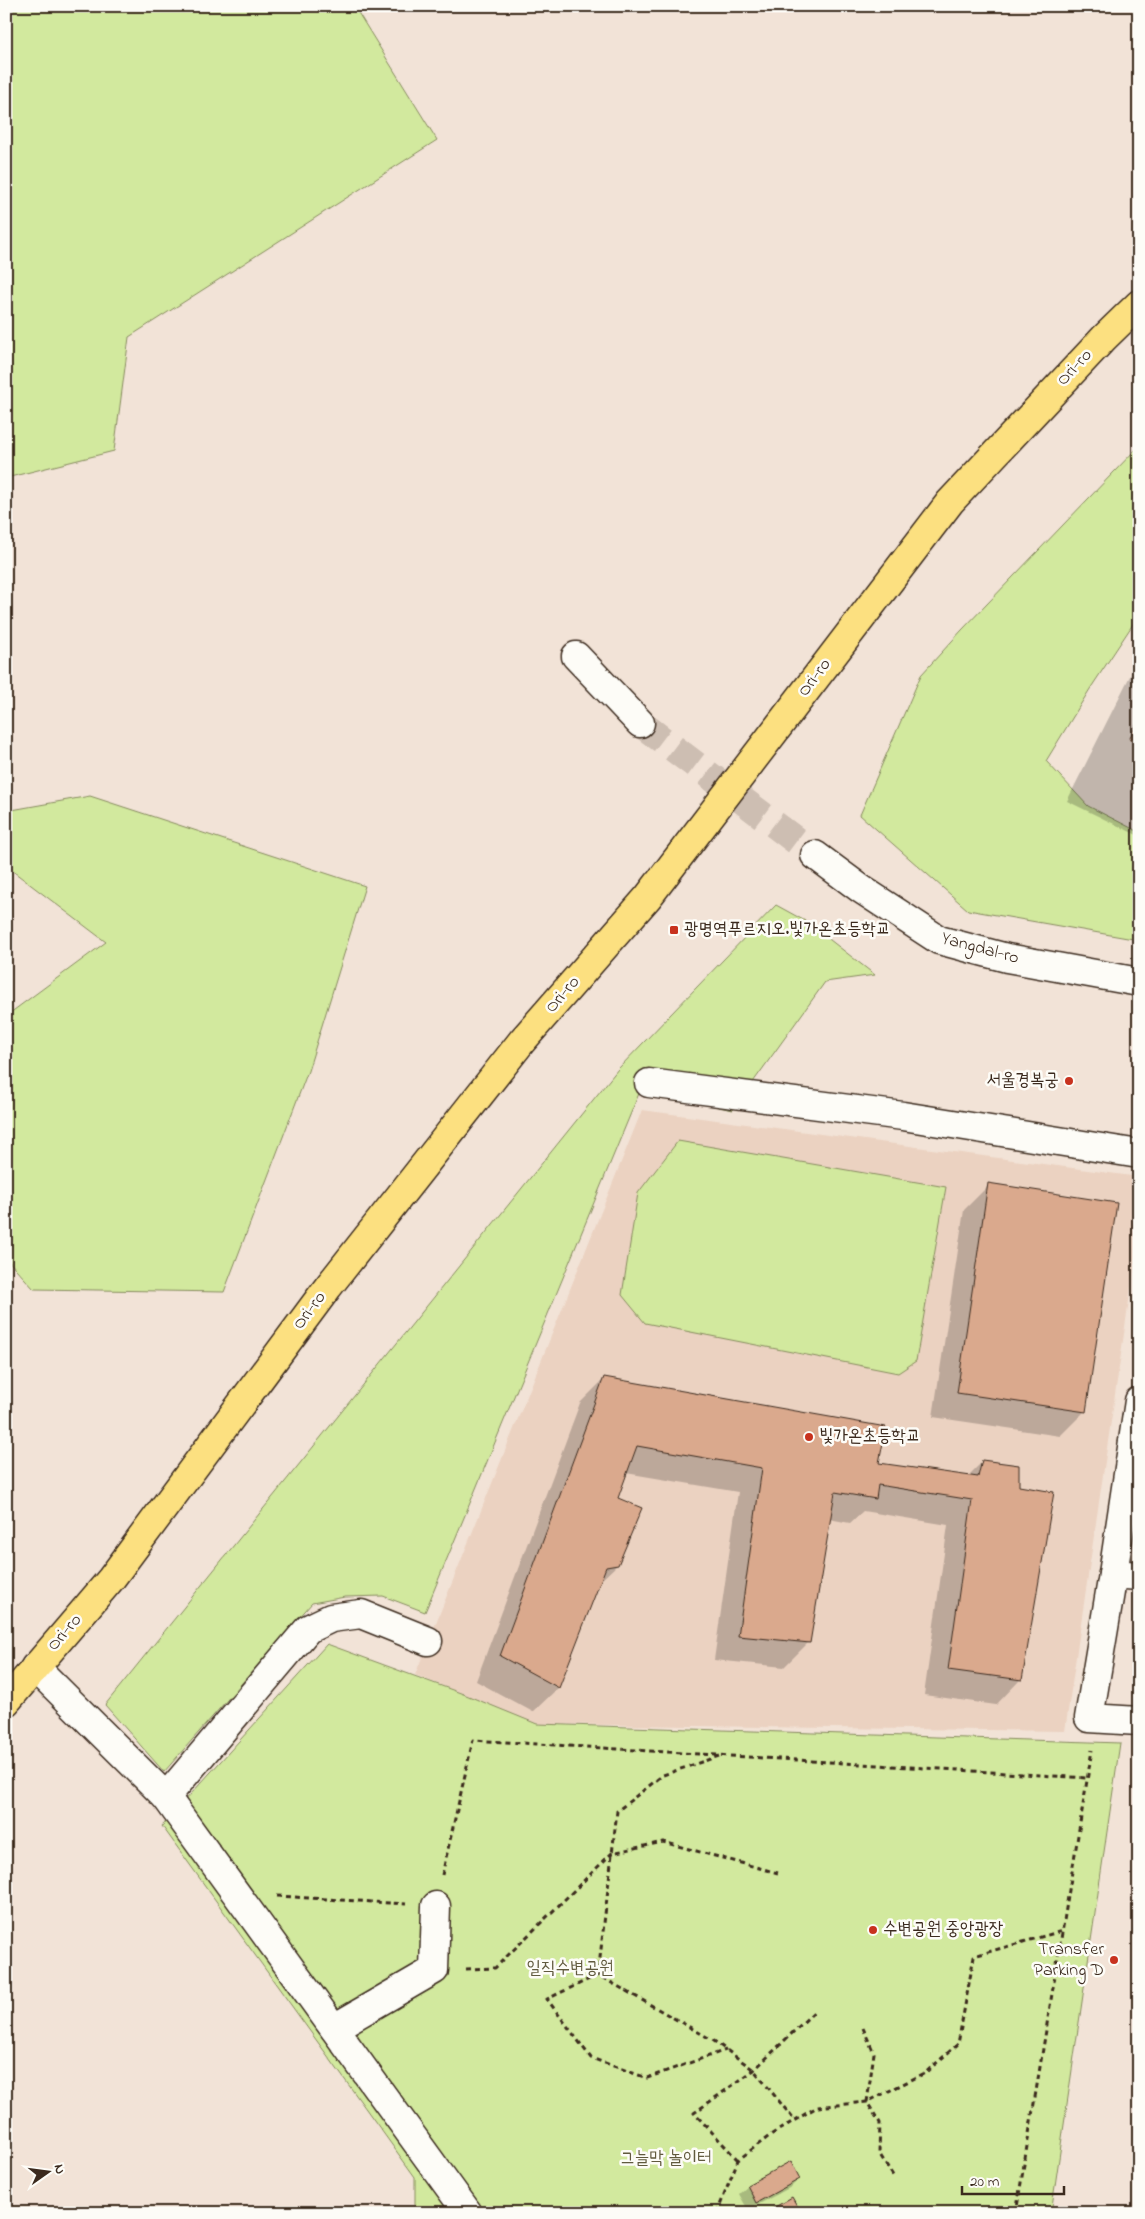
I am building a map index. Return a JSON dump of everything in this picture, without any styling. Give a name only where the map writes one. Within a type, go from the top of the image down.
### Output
[{"type":"main road","name":"Ori-ro","points":[[6,1702],[112,1579],[328,1287],[522,1041],[648,897],[950,502],[1104,338],[1139,304]]},
{"type":"street","points":[[576,656],[640,723]]},
{"type":"street","name":"Yangdal-ro","points":[[815,855],[861,889],[939,940],[1007,958],[1139,982]]},
{"type":"street","points":[[649,1082],[903,1116],[1139,1154]]},
{"type":"street","points":[[1138,1416],[1126,1575],[1089,1718],[1139,1721]]},
{"type":"street","points":[[166,1797],[308,1629],[331,1618],[361,1614],[428,1641]]},
{"type":"street","points":[[35,1668],[166,1797],[468,2213]]},
{"type":"street","points":[[334,2028],[434,1970],[436,1906]]},
{"type":"path","points":[[236,1893],[436,1906],[473,1740],[1087,1778]]},
{"type":"path","points":[[1022,2213],[1016,2212],[1092,1750]]},
{"type":"path","points":[[598,1975],[617,1811],[663,1775],[721,1755]]},
{"type":"path","points":[[434,1970],[495,1968],[612,1853],[663,1842],[778,1873]]},
{"type":"path","points":[[717,2213],[738,2160],[772,2134],[817,2107],[867,2102],[925,2073],[958,2044],[974,1956],[1062,1931]]},
{"type":"path","points":[[598,1975],[726,2050],[754,2070],[794,2121]]},
{"type":"path","points":[[598,1975],[547,1999],[591,2058],[647,2078],[726,2050]]},
{"type":"path","points":[[738,2160],[694,2113],[754,2070],[816,2010]]},
{"type":"path","points":[[863,2028],[874,2053],[867,2102],[880,2123],[879,2152],[895,2179]]},
{"type":"shaded area","name":"빛가온초등학교","points":[[642,1110],[1139,1177],[1139,1233],[1065,1731],[537,1724],[415,1675]]},
{"type":"green space","points":[[6,6],[354,6],[437,140],[129,337],[114,451],[6,478]]},
{"type":"green space","points":[[1139,446],[1139,615],[1090,689],[1046,761],[1088,806],[1139,832],[1139,940],[968,910],[860,815],[921,675]]},
{"type":"green space","points":[[90,796],[365,886],[308,1071],[224,1292],[34,1289],[6,1258],[6,1016],[106,942],[6,866],[6,811]]},
{"type":"green space","points":[[776,905],[807,922],[875,975],[825,982],[733,1110],[640,1091],[425,1612],[383,1596],[345,1597],[312,1603],[164,1772],[105,1705],[618,1069]]},
{"type":"green space","points":[[678,1141],[946,1187],[916,1361],[898,1373],[645,1323],[622,1295],[638,1193]]},
{"type":"green space","name":"일직수변공원","points":[[327,1644],[466,1695],[537,1724],[1120,1743],[1051,2213],[415,2213],[415,2177],[162,1826]]},
{"type":"building","points":[[1139,719],[1139,743],[1129,739]]},
{"type":"building","points":[[988,1183],[1117,1203],[1086,1412],[957,1393]]},
{"type":"building","points":[[604,1377],[886,1427],[879,1463],[978,1477],[982,1460],[1019,1465],[1019,1486],[1054,1492],[1022,1680],[948,1670],[972,1500],[878,1485],[876,1499],[835,1492],[810,1643],[738,1636],[762,1468],[637,1446],[618,1498],[642,1508],[618,1565],[606,1567],[559,1688],[500,1656]]},
{"type":"building","points":[[791,2161],[800,2179],[756,2203],[747,2185]]},
{"type":"building","points":[[792,2197],[801,2213],[765,2213]]},
{"type":"tunnel","points":[[640,723],[815,855]]},
{"type":"place","name":"광명역푸르지오.빛가온초등학교","points":[[674,930]]},
{"type":"place","name":"서울경복궁","points":[[1069,1081]]},
{"type":"place","name":"빛가온초등학교","points":[[809,1437]]},
{"type":"place","name":"수변공원 중앙광장","points":[[873,1930]]},
{"type":"place","name":"Transfer Parking D","points":[[1114,1960]]},
{"type":"park label","name":"그늘막 놀이터","points":[[666,2159]]}]
